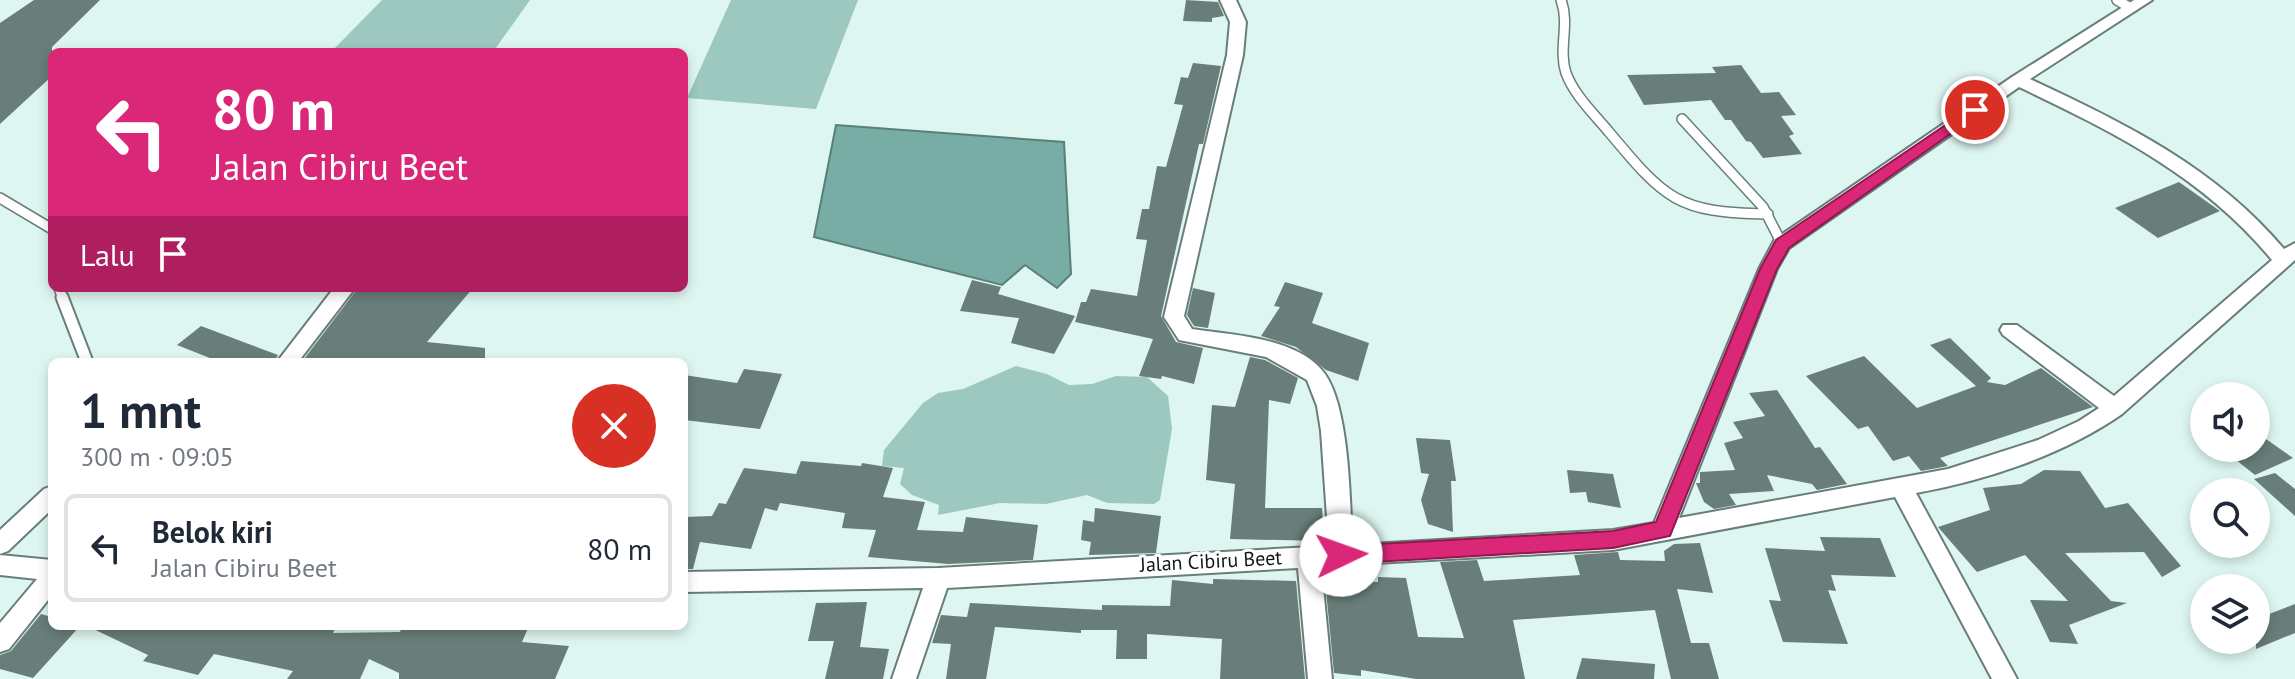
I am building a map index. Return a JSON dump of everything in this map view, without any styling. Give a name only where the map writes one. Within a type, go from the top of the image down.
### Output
[{"type":"street","points":[[1228,0],[1238,22],[1235,55],[1174,317],[1186,335],[1266,351],[1315,374],[1329,404],[1341,555]]},
{"type":"street","points":[[1663,529],[1768,269],[1782,244],[2130,2]]},
{"type":"street","points":[[2018,80],[2168,154],[2215,187],[2289,256]]},
{"type":"street","name":"Jalan Cibiru Beet","points":[[688,582],[938,578],[1613,540],[1948,478],[2045,446],[2087,427],[2115,408],[2289,256]]},
{"type":"street","points":[[290,358],[342,292]]},
{"type":"street","points":[[2010,330],[2115,408]]},
{"type":"street","points":[[1900,485],[2005,679]]},
{"type":"street","points":[[0,544],[48,499]]},
{"type":"street","points":[[1308,556],[1320,679]]},
{"type":"street","points":[[0,565],[48,570]]},
{"type":"street","points":[[904,679],[938,578]]},
{"type":"street","points":[[0,641],[48,583]]},
{"type":"lane","points":[[1561,0],[1568,27],[1563,60],[1567,76],[1646,179],[1671,199],[1687,207],[1722,214],[1768,214]]},
{"type":"lane","points":[[1682,119],[1768,214],[1782,244]]},
{"type":"lane","points":[[0,198],[48,227]]},
{"type":"lane","points":[[61,292],[85,358]]},
{"type":"shaded area","points":[[382,0],[530,0],[496,48],[335,48]]},
{"type":"shaded area","points":[[731,0],[858,0],[816,109],[688,96]]},
{"type":"shaded area","points":[[836,125],[1064,142],[1071,274],[1057,288],[1025,265],[1002,285],[814,237]]},
{"type":"shaded area","points":[[1016,366],[1047,374],[1069,385],[1092,384],[1116,376],[1147,377],[1168,396],[1172,429],[1160,500],[1154,504],[1107,503],[1087,495],[1046,504],[1000,503],[938,515],[939,505],[912,495],[900,484],[904,468],[882,466],[884,450],[923,403],[938,393],[963,389]]},
{"type":"building","points":[[34,0],[100,0],[52,48],[48,48],[48,80],[0,124],[0,23]]},
{"type":"building","points":[[1186,0],[1218,2],[1224,16],[1212,18],[1212,22],[1183,21]]},
{"type":"building","points":[[1193,63],[1221,66],[1203,144],[1199,144],[1161,316],[1176,342],[1203,348],[1194,384],[1162,376],[1161,379],[1139,376],[1153,339],[1075,322],[1081,302],[1086,302],[1091,289],[1137,296],[1147,240],[1136,239],[1142,209],[1149,209],[1157,166],[1166,167],[1183,105],[1174,104],[1181,77],[1188,78]]},
{"type":"building","points":[[1741,65],[1761,93],[1779,92],[1796,115],[1781,116],[1794,134],[1789,136],[1802,154],[1763,158],[1731,120],[1725,120],[1711,100],[1644,105],[1627,75],[1716,73],[1712,67]]},
{"type":"building","points":[[2179,182],[2220,211],[2158,238],[2115,208]]},
{"type":"building","points":[[972,280],[1001,287],[998,294],[1075,316],[1054,354],[1011,343],[1019,318],[960,311]]},
{"type":"building","points":[[1285,282],[1323,293],[1312,323],[1369,343],[1358,381],[1326,370],[1296,347],[1261,336],[1280,307],[1274,306]]},
{"type":"building","points":[[1193,288],[1215,293],[1208,328],[1194,326],[1187,315]]},
{"type":"building","points":[[355,292],[470,292],[427,342],[485,348],[485,358],[305,358]]},
{"type":"building","points":[[201,326],[278,355],[276,358],[210,358],[177,345]]},
{"type":"building","points":[[1950,338],[1991,378],[1987,382],[2005,385],[2041,368],[2093,407],[1940,458],[1948,466],[1921,471],[1909,456],[1893,461],[1868,426],[1858,429],[1806,376],[1864,356],[1917,408],[1976,386],[1930,345]]},
{"type":"building","points":[[1250,357],[1265,360],[1298,378],[1290,404],[1269,400],[1265,508],[1322,508],[1324,541],[1230,539],[1235,484],[1206,480],[1212,405],[1235,407]]},
{"type":"building","points":[[744,369],[782,374],[760,429],[688,420],[688,376],[737,383]]},
{"type":"building","points":[[1777,390],[1815,448],[1820,447],[1847,484],[1817,490],[1812,484],[1767,475],[1774,491],[1729,494],[1736,505],[1714,509],[1704,502],[1696,483],[1700,483],[1700,472],[1735,470],[1724,443],[1743,438],[1733,422],[1765,416],[1749,393]]},
{"type":"building","points":[[1416,438],[1450,440],[1456,481],[1451,481],[1453,532],[1428,524],[1421,500],[1429,474],[1421,473]]},
{"type":"building","points":[[2270,442],[2293,458],[2255,475],[2239,462],[2270,462]]},
{"type":"building","points":[[801,461],[861,466],[862,463],[893,468],[883,497],[925,502],[917,530],[963,532],[966,517],[1038,525],[1033,560],[948,564],[868,557],[876,530],[842,528],[845,513],[780,503],[777,511],[765,508],[751,549],[700,542],[693,569],[688,569],[688,517],[712,516],[719,503],[726,504],[744,468],[796,474]]},
{"type":"building","points":[[1567,470],[1613,474],[1621,508],[1588,502],[1586,492],[1570,493]]},
{"type":"building","points":[[2044,470],[2080,471],[2105,508],[2128,503],[2181,566],[2162,577],[2144,552],[2065,553],[2111,601],[2127,603],[2069,625],[2078,644],[2050,642],[2030,600],[2068,601],[2025,555],[1977,572],[1938,527],[1990,510],[1983,488],[2021,484]]},
{"type":"building","points":[[2275,473],[2295,489],[2295,516],[2270,493],[2270,478],[2258,478]]},
{"type":"building","points":[[1095,508],[1161,516],[1156,553],[1089,555],[1091,542],[1081,540],[1083,520],[1094,522]]},
{"type":"building","points":[[1820,537],[1880,538],[1896,577],[1831,575],[1836,591],[1828,590],[1848,644],[1783,642],[1769,600],[1781,601],[1765,548],[1825,551]]},
{"type":"building","points":[[1700,543],[1713,593],[1677,589],[1691,643],[1709,643],[1719,679],[1671,679],[1655,610],[1513,620],[1525,679],[1416,679],[1361,670],[1361,676],[1334,673],[1325,580],[1378,582],[1378,577],[1406,578],[1418,637],[1464,638],[1440,562],[1477,560],[1484,581],[1580,575],[1574,555],[1618,552],[1620,560],[1665,561],[1664,551],[1674,544]]},
{"type":"building","points":[[1213,579],[1296,581],[1305,679],[1220,679],[1222,639],[1147,634],[1147,659],[1116,659],[1117,630],[1081,630],[1081,633],[995,627],[986,679],[946,679],[951,644],[932,643],[941,615],[967,617],[970,603],[1102,610],[1102,605],[1170,606],[1172,580],[1213,584]]},
{"type":"building","points":[[867,602],[860,647],[889,649],[883,679],[825,679],[834,641],[808,641],[816,603]]},
{"type":"building","points":[[2295,604],[2295,633],[2270,643],[2270,614]]},
{"type":"building","points":[[41,614],[48,616],[48,630],[76,630],[33,678],[0,669],[0,655],[11,651]]},
{"type":"building","points":[[95,630],[334,630],[333,633],[527,630],[522,642],[569,646],[555,679],[399,679],[399,673],[369,659],[360,679],[287,679],[293,671],[214,654],[198,675],[143,661],[148,655]]},
{"type":"building","points":[[1582,658],[1655,664],[1654,679],[1576,679]]},
{"type":"route","points":[[1341,555],[1613,540],[1663,529],[1768,269],[1782,244],[1975,110]]}]
